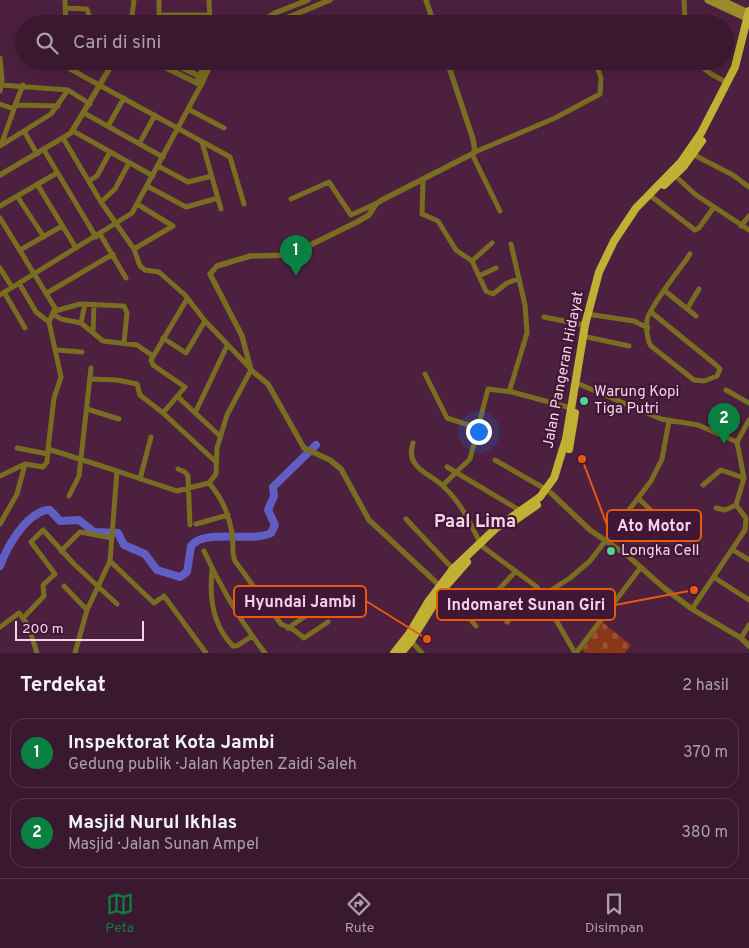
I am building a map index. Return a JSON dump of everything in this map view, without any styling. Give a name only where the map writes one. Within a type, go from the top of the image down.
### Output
[{"type":"highway","name":"Jalan Pangeran Hidayat","points":[[734,69],[749,17]]},
{"type":"highway","name":"Jalan Pangeran Hidayat","points":[[672,174],[694,155],[739,69],[749,17]]},
{"type":"highway","name":"Jalan Pangeran Hidayat","points":[[442,587],[482,545],[520,510],[549,491],[560,466],[587,337],[590,314],[603,263],[638,210],[690,152],[734,70]]},
{"type":"highway","name":"Jalan Pangeran Hidayat","points":[[394,653],[406,646],[453,569],[549,491],[564,467],[569,452],[576,383],[585,325],[590,314]]},
{"type":"main road","points":[[708,0],[749,17]]},
{"type":"main road","points":[[721,0],[749,17]]},
{"type":"street","points":[[65,0],[65,15]]},
{"type":"street","points":[[133,15],[134,0]]},
{"type":"street","points":[[159,0],[159,15],[210,15],[209,0]]},
{"type":"street","points":[[272,15],[308,0]]},
{"type":"street","points":[[294,15],[330,0]]},
{"type":"street","points":[[426,0],[431,15]]},
{"type":"street","points":[[684,0],[684,15]]},
{"type":"street","points":[[65,8],[87,9],[89,15]]},
{"type":"street","points":[[0,58],[1,88],[23,85],[68,90],[90,104]]},
{"type":"street","points":[[72,70],[230,157],[244,204]]},
{"type":"street","points":[[0,175],[73,131],[109,70]]},
{"type":"street","points":[[172,70],[198,87]]},
{"type":"street","points":[[187,70],[201,77]]},
{"type":"street","points":[[25,328],[2,294],[132,213],[188,109],[204,70]]},
{"type":"street","points":[[201,77],[206,70]]},
{"type":"street","points":[[451,70],[474,139],[474,153],[500,211]]},
{"type":"street","points":[[291,199],[329,182],[351,215],[474,153],[555,118],[600,94],[601,78],[598,70]]},
{"type":"street","points":[[707,70],[728,83]]},
{"type":"street","points":[[0,145],[23,85]]},
{"type":"street","points":[[0,145],[51,114],[68,90]]},
{"type":"street","points":[[108,126],[124,98]]},
{"type":"street","points":[[0,104],[14,107],[58,106]]},
{"type":"street","points":[[188,109],[224,128]]},
{"type":"street","points":[[84,113],[163,157]]},
{"type":"street","points":[[139,144],[154,115]]},
{"type":"street","points":[[24,131],[37,154]]},
{"type":"street","points":[[73,131],[152,176]]},
{"type":"street","points":[[63,138],[101,202],[134,249],[142,269],[158,272],[185,294],[187,299],[227,346],[268,384],[307,450],[330,460],[341,468],[369,520],[442,587],[476,626]]},
{"type":"street","points":[[202,142],[221,209]]},
{"type":"street","points":[[44,150],[98,235],[113,254],[126,278]]},
{"type":"street","points":[[89,181],[97,176],[110,152]]},
{"type":"street","points":[[694,155],[733,175],[749,187]]},
{"type":"street","points":[[101,202],[112,193],[129,163]]},
{"type":"street","points":[[158,166],[188,182],[212,176]]},
{"type":"street","points":[[0,206],[57,173]]},
{"type":"street","points":[[672,174],[714,207],[749,230]]},
{"type":"street","points":[[423,180],[422,214],[438,221],[456,250],[472,262],[486,291],[490,294],[518,279]]},
{"type":"street","points":[[37,184],[76,248]]},
{"type":"street","points":[[147,186],[186,207],[218,198]]},
{"type":"street","points":[[17,196],[44,237]]},
{"type":"street","points":[[648,199],[695,230],[714,207]]},
{"type":"street","points":[[134,249],[173,226],[137,204]]},
{"type":"street","points":[[17,448],[82,458],[172,491],[190,490],[209,483],[216,474],[220,436],[227,415],[250,369],[242,336],[211,278],[211,272],[217,266],[250,256],[282,256],[358,222],[369,215],[376,204]]},
{"type":"street","points":[[741,226],[749,216]]},
{"type":"street","points":[[0,218],[47,293],[54,312],[61,319],[81,323],[103,341],[137,345],[153,356]]},
{"type":"street","points":[[20,250],[62,226]]},
{"type":"street","points":[[472,262],[492,243]]},
{"type":"street","points":[[511,244],[525,305],[526,333],[510,389],[512,392]]},
{"type":"street","points":[[47,293],[113,254]]},
{"type":"street","points":[[650,312],[716,365],[720,369],[717,376],[704,381],[694,380],[651,346],[648,341],[646,319],[650,312],[664,291],[690,254]]},
{"type":"street","points":[[0,268],[12,287]]},
{"type":"street","points":[[479,276],[496,268]]},
{"type":"street","points":[[0,476],[25,464],[43,467],[48,452],[54,398],[62,377],[57,350],[48,322],[36,312],[20,283]]},
{"type":"street","points":[[687,308],[698,289]]},
{"type":"street","points":[[664,291],[696,316]]},
{"type":"street","points":[[163,413],[178,398],[185,387],[154,365],[151,360],[187,299]]},
{"type":"street","points":[[48,322],[54,312],[85,304],[126,308],[124,343]]},
{"type":"street","points":[[81,323],[85,304]]},
{"type":"street","points":[[93,333],[94,304]]},
{"type":"street","points":[[590,314],[634,321],[648,328]]},
{"type":"street","points":[[544,317],[585,325]]},
{"type":"street","points":[[634,321],[646,319]]},
{"type":"street","points":[[163,338],[186,353],[205,321]]},
{"type":"street","points":[[587,337],[629,346]]},
{"type":"street","points":[[195,413],[227,346]]},
{"type":"street","points":[[57,350],[82,352]]},
{"type":"street","points":[[69,496],[77,482],[82,458],[91,368]]},
{"type":"street","points":[[424,374],[448,418],[478,428]]},
{"type":"street","points":[[90,379],[117,380],[137,384],[140,396],[163,413],[216,462]]},
{"type":"street","points":[[576,383],[670,421],[698,425],[737,442]]},
{"type":"street","points":[[443,486],[470,459],[488,388],[512,392],[571,408]]},
{"type":"street","points":[[726,390],[749,403]]},
{"type":"street","points":[[178,398],[220,436]]},
{"type":"street","points":[[87,409],[119,420]]},
{"type":"street","points":[[737,442],[746,431],[749,420]]},
{"type":"street","points":[[542,596],[570,578],[590,561],[626,516],[660,465],[670,421]]},
{"type":"street","points":[[140,479],[150,437]]},
{"type":"street","points":[[692,609],[733,550],[747,524],[736,506],[744,478],[737,442]]},
{"type":"street","points":[[413,443],[411,451],[414,463],[443,486],[461,507],[482,545],[537,587],[576,653],[641,568]]},
{"type":"street","points":[[741,458],[749,462]]},
{"type":"street","points":[[494,460],[549,491],[605,541],[692,609],[741,638],[749,646]]},
{"type":"street","points":[[1,521],[17,494],[25,464]]},
{"type":"street","points":[[447,467],[520,510]]},
{"type":"street","points":[[178,469],[187,474],[190,490],[190,525]]},
{"type":"street","points":[[703,485],[722,470],[744,478]]},
{"type":"street","points":[[75,653],[87,610],[110,561],[117,471]]},
{"type":"street","points":[[209,483],[223,502],[228,515],[232,534],[232,554],[235,561],[273,615],[283,626],[304,638],[328,622]]},
{"type":"street","points":[[638,499],[658,517]]},
{"type":"street","points":[[716,508],[725,510],[736,506]]},
{"type":"street","points":[[196,524],[228,515]]},
{"type":"street","points":[[626,516],[645,530]]},
{"type":"street","points":[[406,519],[453,569]]},
{"type":"street","points":[[24,618],[44,596],[43,585],[55,574],[32,541],[44,530],[61,550],[117,604]]},
{"type":"street","points":[[61,550],[80,532],[112,537]]},
{"type":"street","points":[[733,550],[749,560]]},
{"type":"street","points":[[204,552],[221,588],[265,653]]},
{"type":"street","points":[[110,561],[154,603],[164,596],[206,653]]},
{"type":"street","points":[[212,569],[210,591],[216,621],[231,645],[237,646],[252,636]]},
{"type":"street","points":[[496,613],[487,602],[516,571]]},
{"type":"street","points":[[714,578],[749,600]]},
{"type":"street","points":[[64,586],[87,610]]},
{"type":"street","points":[[507,622],[537,587]]},
{"type":"street","points":[[210,591],[221,588]]},
{"type":"street","points":[[273,615],[302,594]]},
{"type":"street","points":[[288,628],[319,607]]},
{"type":"street","points":[[0,628],[17,613],[24,618],[37,653]]},
{"type":"street","points":[[741,638],[749,625]]},
{"type":"street","points":[[406,646],[422,653]]},
{"type":"green space","points":[[602,622],[631,645],[625,653],[585,653],[582,650]]},
{"type":"waterway","points":[[0,566],[7,550],[24,525],[38,513],[50,510],[60,521],[79,520],[94,532],[118,533],[124,545],[145,554],[157,570],[180,577],[187,572],[191,546],[198,541],[207,538],[252,537],[271,533],[275,525],[268,510],[274,496],[273,487],[316,445]]},
{"type":"place","name":"Inspektorat Kota Jambi","points":[[296,276]]},
{"type":"place","name":"Warung Kopi Tiga Putri","points":[[584,401]]},
{"type":"place","name":"Masjid Nurul Ikhlas","points":[[724,444]]},
{"type":"place","name":"Ato Motor","points":[[582,459]]},
{"type":"place","name":"Longka Cell","points":[[611,551]]},
{"type":"place","name":"Indomaret Sunan Giri","points":[[694,590]]},
{"type":"place","name":"Hyundai Jambi","points":[[427,639]]},
{"type":"district","name":"Paal Lima","points":[[475,522]]}]
